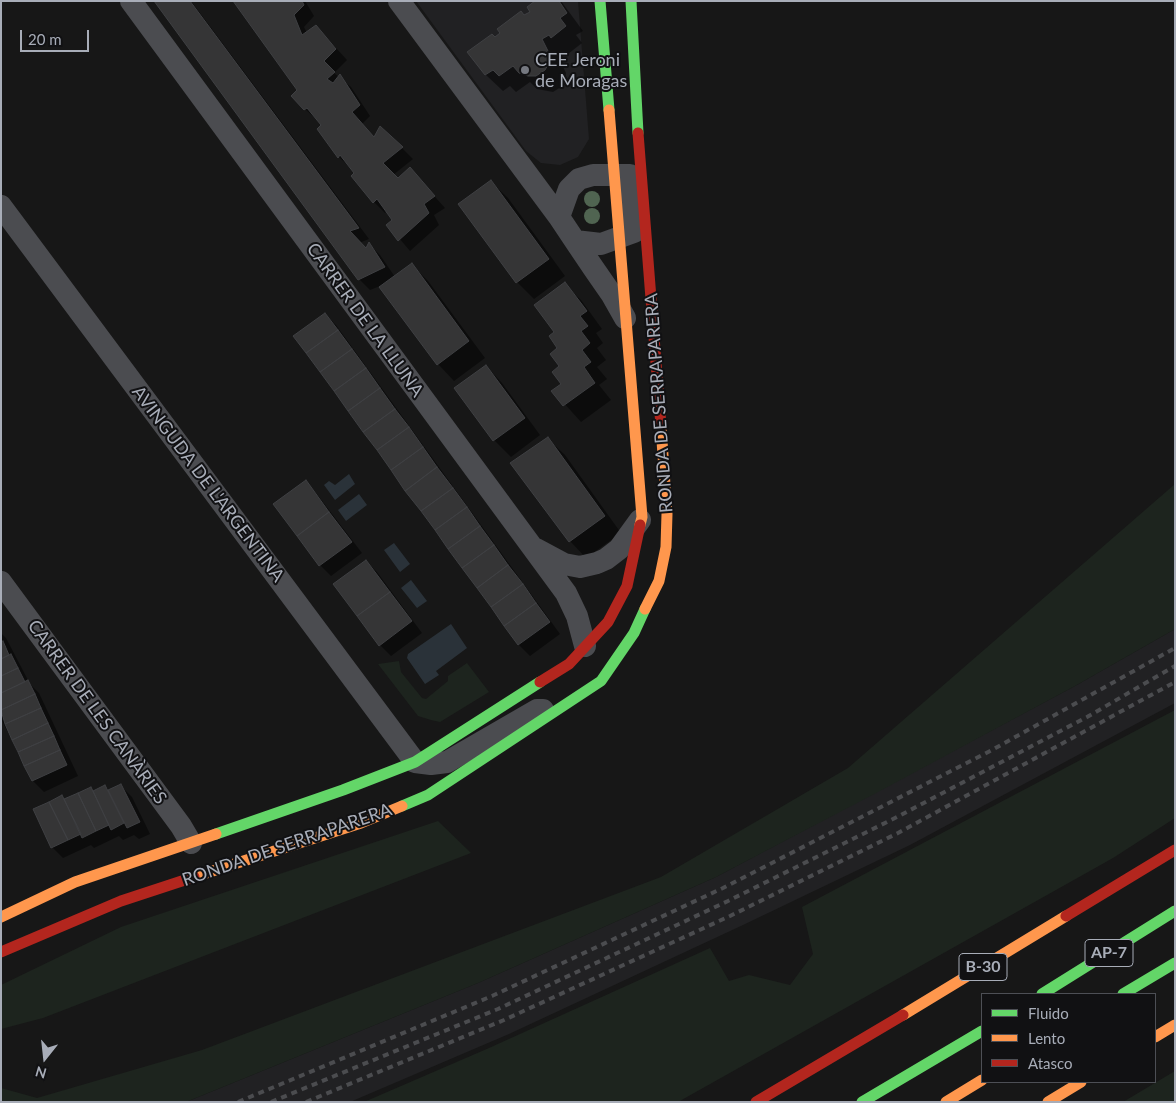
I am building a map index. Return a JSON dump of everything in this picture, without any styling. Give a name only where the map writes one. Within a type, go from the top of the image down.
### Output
[{"type":"main road","name":"RONDA DE SERRAPARERA","points":[[600,1],[621,175]]},
{"type":"main road","name":"RONDA DE SERRAPARERA","points":[[1,952],[120,901],[361,822],[428,795],[601,681],[634,633],[659,581],[666,547],[667,514],[655,326],[634,85],[635,59],[631,1]]},
{"type":"main road","name":"RONDA DE SERRAPARERA","points":[[635,59],[642,40],[638,1]]},
{"type":"main road","points":[[621,175],[634,85]]},
{"type":"main road","name":"RONDA DE SERRAPARERA","points":[[1,917],[75,882],[186,851],[413,771],[568,664],[608,622],[627,586],[642,517],[625,318],[626,236]]},
{"type":"main road","points":[[626,236],[641,304],[655,326]]},
{"type":"main road","points":[[361,822],[401,794]]},
{"type":"main road","points":[[299,831],[317,837]]},
{"type":"main road","points":[[186,851],[216,847]]},
{"type":"main road","name":"B-30","points":[[756,1102],[912,1010],[1175,850]]},
{"type":"main road","points":[[120,901],[133,886]]},
{"type":"main road","name":"AP-7","points":[[1044,993],[1175,911]]},
{"type":"main road","name":"AP-7","points":[[1125,993],[1175,963]]},
{"type":"main road","points":[[1156,1036],[1175,1025]]},
{"type":"main road","points":[[862,1102],[981,1032]]},
{"type":"main road","points":[[946,1102],[981,1081]]},
{"type":"main road","points":[[1048,1102],[1079,1083]]},
{"type":"street","name":"CARRER DE LA LLUNA","points":[[131,1],[530,547],[566,593],[576,616],[585,646]]},
{"type":"street","points":[[399,1],[559,217],[625,318]]},
{"type":"street","points":[[559,217],[566,195],[579,179],[593,175],[621,175]]},
{"type":"street","name":"RONDA DE SERRAPARERA","points":[[621,175],[626,236]]},
{"type":"street","name":"AVINGUDA DE L'ARGENTINA","points":[[1,206],[413,771]]},
{"type":"street","points":[[575,241],[601,244],[626,236]]},
{"type":"street","name":"RONDA DE SERRAPARERA","points":[[530,547],[564,564],[580,567],[597,563],[619,549],[642,517]]},
{"type":"street","name":"CARRER DE LES CANÀRIES","points":[[1,582],[181,826],[186,851]]},
{"type":"street","name":"RONDA DE SERRAPARERA","points":[[413,771],[431,764],[447,762],[538,710],[559,710]]},
{"type":"shaded area","name":"CEE Jeroni de Moragas","points":[[416,1],[578,1],[589,139],[578,157],[560,165],[541,163],[526,151]]},
{"type":"shaded area","points":[[349,474],[355,484],[335,500],[324,485],[329,481],[335,485]]},
{"type":"shaded area","points":[[1175,484],[1175,629],[1075,686],[880,791],[716,877],[478,983],[186,1102],[1,1102],[1,1088],[37,1098],[202,1050],[661,877],[848,768]]},
{"type":"shaded area","points":[[359,494],[367,505],[346,521],[338,510]]},
{"type":"shaded area","points":[[394,543],[410,564],[400,572],[384,550]]},
{"type":"shaded area","points":[[411,580],[427,601],[417,608],[401,588]]},
{"type":"shaded area","points":[[451,624],[467,648],[436,671],[439,675],[425,684],[407,658],[408,654]]},
{"type":"shaded area","points":[[1175,629],[1175,703],[910,845],[743,925],[509,1034],[350,1102],[186,1102],[478,983],[716,877],[1075,686]]},
{"type":"shaded area","points":[[399,661],[401,672],[422,698],[426,699],[448,681],[448,676],[467,663],[489,692],[440,722],[418,716],[378,664]]},
{"type":"shaded area","points":[[1175,710],[1175,818],[1113,858],[678,1102],[364,1102],[710,948],[729,981],[749,975],[790,985],[813,954],[802,907]]},
{"type":"shaded area","points":[[438,821],[471,853],[43,1018],[1,1029],[1,985],[121,927]]},
{"type":"shaded area","points":[[1175,1071],[1175,1102],[1123,1102],[1156,1083]]},
{"type":"building","points":[[154,1],[190,1],[359,228],[350,231],[366,248],[369,242],[385,267],[358,280]]},
{"type":"building","points":[[233,1],[302,1],[304,5],[294,15],[302,35],[316,25],[336,49],[324,61],[335,72],[327,79],[333,83],[340,74],[360,105],[352,112],[374,137],[380,126],[403,147],[383,163],[398,178],[410,167],[435,196],[424,204],[429,213],[398,241],[386,225],[392,220],[377,199],[373,203],[351,176],[354,173],[340,155],[338,158],[317,129],[321,125],[307,108],[304,110],[291,96],[297,90]]},
{"type":"building","points":[[535,1],[559,1],[567,13],[560,18],[566,26],[551,38],[549,35],[542,39],[550,55],[549,63],[545,70],[536,76],[528,76],[519,73],[513,66],[499,76],[493,70],[485,75],[467,52],[492,34],[495,37],[500,33],[497,29],[521,11],[524,15],[530,12],[527,7]]},
{"type":"building","points":[[491,180],[549,259],[516,283],[458,204]]},
{"type":"building","points":[[412,263],[469,341],[437,365],[379,287]]},
{"type":"building","points":[[565,282],[587,311],[580,316],[588,326],[581,331],[590,343],[582,350],[591,362],[584,367],[595,383],[563,406],[551,391],[561,384],[552,372],[559,366],[550,354],[557,348],[549,336],[554,332],[534,305]]},
{"type":"building","points":[[325,313],[338,330],[306,353],[293,336]]},
{"type":"building","points":[[338,330],[352,349],[320,372],[306,353]]},
{"type":"building","points":[[352,349],[366,368],[334,391],[320,372]]},
{"type":"building","points":[[486,365],[525,418],[493,441],[454,388]]},
{"type":"building","points":[[366,368],[380,388],[348,411],[334,391]]},
{"type":"building","points":[[380,388],[395,409],[363,432],[348,411]]},
{"type":"building","points":[[395,409],[409,427],[377,450],[363,432]]},
{"type":"building","points":[[409,427],[423,447],[391,470],[377,450]]},
{"type":"building","points":[[548,437],[605,516],[569,542],[510,463]]},
{"type":"building","points":[[423,447],[437,467],[405,491],[391,470]]},
{"type":"building","points":[[437,467],[453,488],[421,511],[405,491]]},
{"type":"building","points":[[306,480],[329,512],[297,536],[273,504]]},
{"type":"building","points":[[453,488],[467,507],[435,530],[421,511]]},
{"type":"building","points":[[467,507],[480,526],[448,549],[435,530]]},
{"type":"building","points":[[329,512],[352,542],[319,566],[297,536]]},
{"type":"building","points":[[480,526],[494,545],[462,568],[448,549]]},
{"type":"building","points":[[494,545],[508,565],[477,588],[462,568]]},
{"type":"building","points":[[366,560],[390,592],[357,616],[333,584]]},
{"type":"building","points":[[508,565],[523,584],[491,607],[477,588]]},
{"type":"building","points":[[523,584],[536,603],[504,626],[491,607]]},
{"type":"building","points":[[390,592],[412,621],[379,646],[357,616]]},
{"type":"building","points":[[536,603],[550,622],[518,645],[504,626]]},
{"type":"building","points":[[3,641],[9,655],[1,659],[1,642]]},
{"type":"building","points":[[11,654],[18,668],[1,676],[1,659]]},
{"type":"building","points":[[18,668],[25,682],[1,693],[1,676]]},
{"type":"building","points":[[28,680],[35,694],[1,710],[1,693]]},
{"type":"building","points":[[35,694],[41,708],[5,724],[1,710]]},
{"type":"building","points":[[41,708],[48,723],[12,740],[5,724]]},
{"type":"building","points":[[48,723],[54,736],[18,752],[12,740]]},
{"type":"building","points":[[54,736],[60,750],[24,766],[18,752]]},
{"type":"building","points":[[60,750],[67,765],[32,781],[24,766]]},
{"type":"building","points":[[121,784],[140,822],[127,828],[108,790]]},
{"type":"building","points":[[105,785],[124,823],[111,830],[93,791]]},
{"type":"building","points":[[91,787],[109,825],[96,831],[78,793]]},
{"type":"building","points":[[78,793],[96,831],[82,838],[64,799]]},
{"type":"building","points":[[62,795],[81,834],[68,840],[49,802]]},
{"type":"building","points":[[49,802],[68,840],[51,848],[33,809]]},
{"type":"railway","points":[[238,1102],[492,996],[723,888],[992,750],[1175,648]]},
{"type":"railway","points":[[271,1102],[498,1009],[728,901],[897,817],[1087,717],[1175,666]]},
{"type":"railway","points":[[306,1102],[504,1020],[730,916],[898,833],[1175,682]]},
{"type":"traffic: fast","points":[[600,1],[609,110]]},
{"type":"traffic: fast","points":[[631,1],[638,133]]},
{"type":"traffic: fast","points":[[402,806],[428,795],[601,681],[634,633],[645,609]]},
{"type":"traffic: fast","points":[[216,834],[343,790],[415,762],[540,682]]},
{"type":"traffic: fast","points":[[1044,993],[1175,911]]},
{"type":"traffic: fast","points":[[1125,993],[1175,963]]},
{"type":"traffic: fast","points":[[862,1102],[981,1032]]},
{"type":"traffic: slow","points":[[609,110],[642,517],[640,525]]},
{"type":"traffic: slow","points":[[645,609],[659,581],[666,547],[667,514],[661,426]]},
{"type":"traffic: slow","points":[[194,877],[361,823],[402,806]]},
{"type":"traffic: slow","points":[[1,917],[75,882],[216,834]]},
{"type":"traffic: slow","points":[[903,1015],[1066,916]]},
{"type":"traffic: slow","points":[[1156,1036],[1175,1025]]},
{"type":"traffic: slow","points":[[946,1102],[981,1081]]},
{"type":"traffic: slow","points":[[1048,1102],[1079,1083]]},
{"type":"traffic: jam","points":[[638,133],[661,426]]},
{"type":"traffic: jam","points":[[540,682],[569,664],[608,622],[627,586],[640,525]]},
{"type":"traffic: jam","points":[[1066,916],[1175,850]]},
{"type":"traffic: jam","points":[[1,952],[121,901],[194,877]]},
{"type":"traffic: jam","points":[[756,1102],[903,1015]]},
{"type":"place","name":"CEE Jeroni de Moragas","points":[[525,70]]}]
